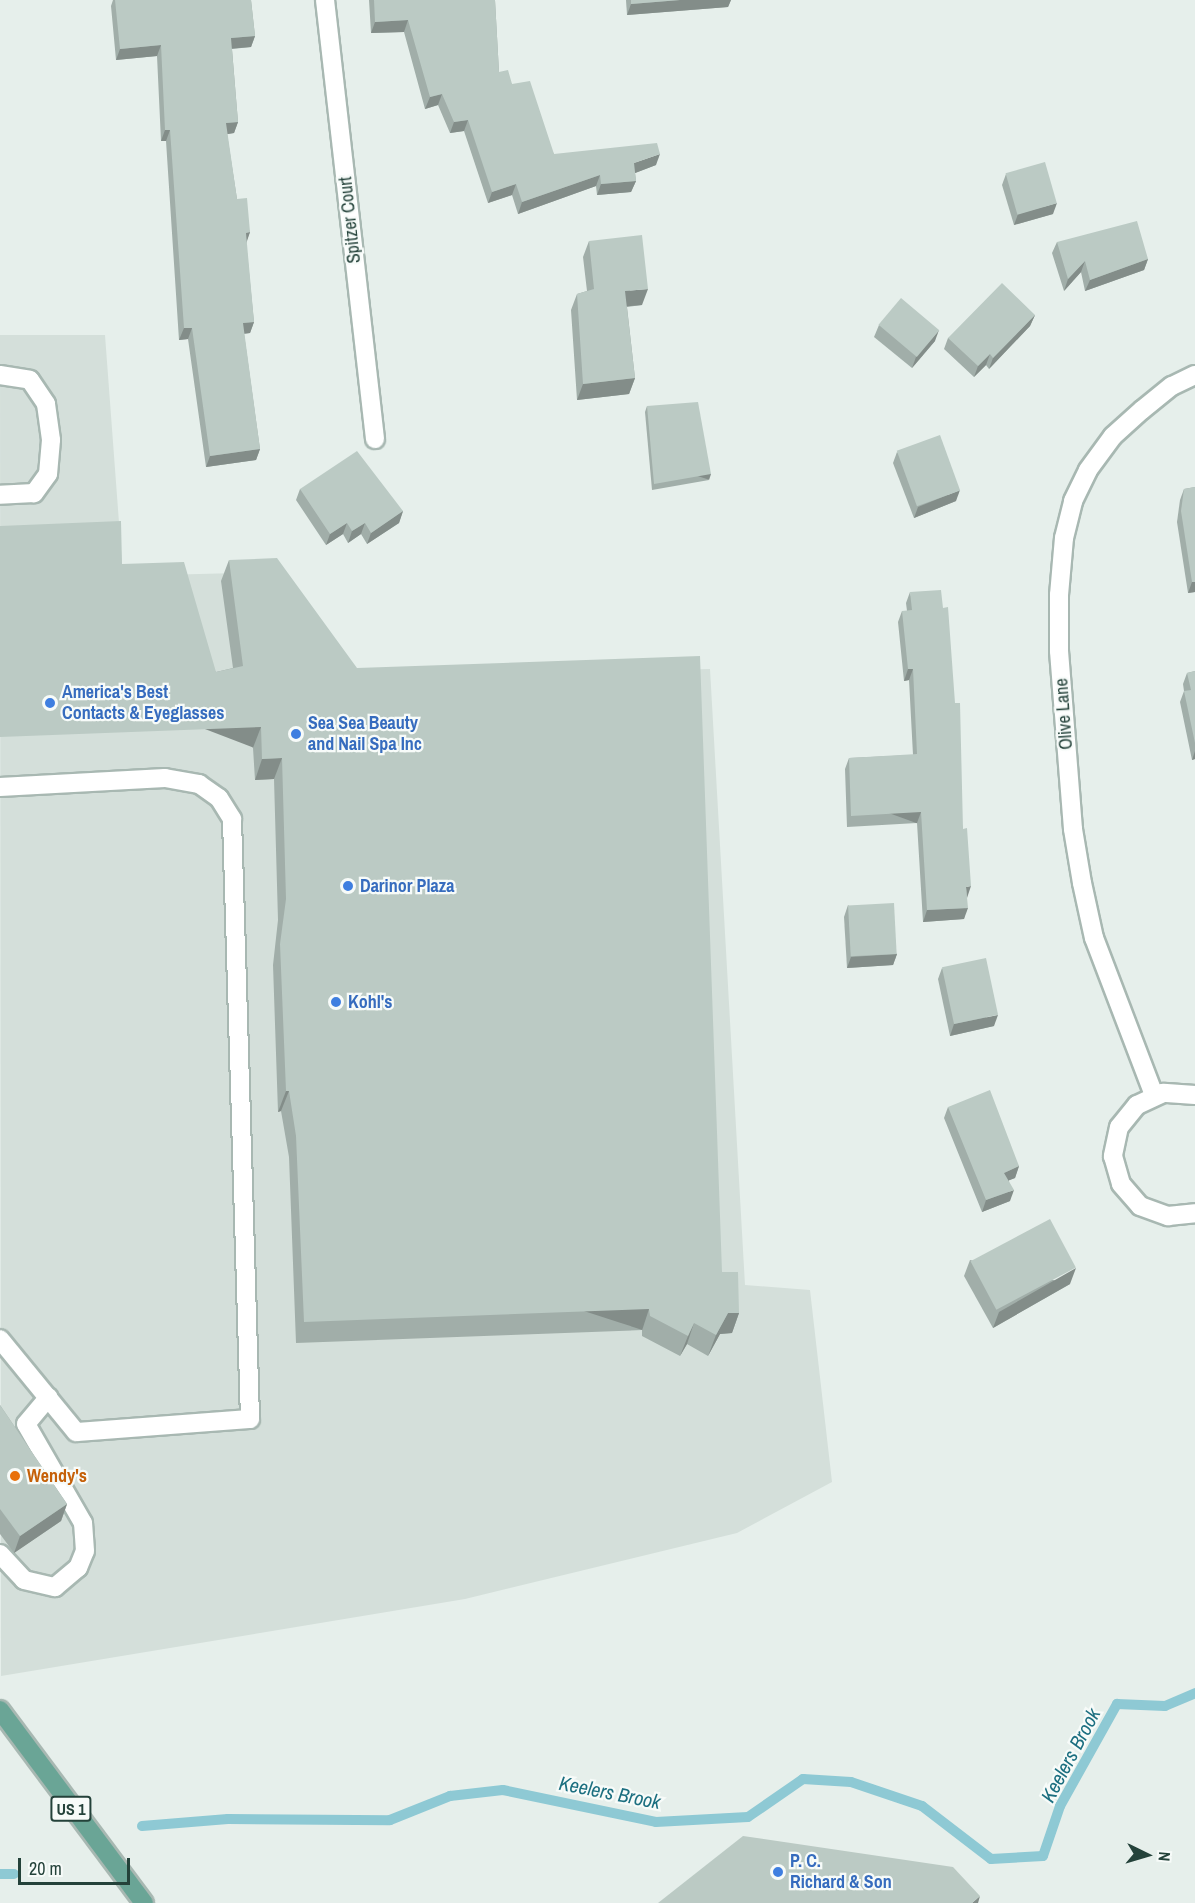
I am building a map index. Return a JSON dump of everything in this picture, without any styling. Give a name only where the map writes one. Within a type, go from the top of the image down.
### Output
[{"type":"main road","name":"US 1","points":[[0,1710],[144,1903]]},
{"type":"street","name":"Spitzer Court","points":[[325,0],[375,440]]},
{"type":"street","points":[[0,375],[30,380],[46,404],[51,440],[48,474],[34,493],[0,495]]},
{"type":"street","name":"Olive Lane","points":[[1154,1095],[1094,939],[1082,884],[1073,829],[1059,651],[1059,595],[1064,538],[1073,501],[1088,470],[1113,436],[1142,410],[1172,386],[1195,375]]},
{"type":"street","points":[[0,787],[165,778],[199,784],[219,798],[232,819],[236,848],[250,1419],[76,1432],[1,1341]]},
{"type":"street","points":[[1195,1095],[1173,1092],[1154,1095],[1129,1111],[1119,1128],[1113,1146],[1117,1175],[1126,1192],[1149,1210],[1168,1215],[1195,1213]]},
{"type":"street","points":[[0,1554],[24,1580],[55,1587],[78,1568],[85,1551],[84,1523],[27,1424],[49,1397]]},
{"type":"shaded area","name":"Darinor Plaza","points":[[0,335],[105,335],[123,576],[271,572],[354,677],[710,669],[745,1285],[810,1290],[832,1482],[737,1533],[465,1599],[1,1676]]},
{"type":"building","points":[[115,0],[251,0],[255,36],[231,38],[238,122],[226,123],[237,199],[247,198],[250,232],[246,233],[254,322],[243,323],[260,449],[210,456],[192,328],[184,328],[170,130],[165,130],[161,45],[120,49]]},
{"type":"building","points":[[374,0],[495,0],[499,72],[508,70],[512,84],[530,81],[554,154],[657,143],[660,154],[634,163],[636,181],[601,184],[600,175],[522,202],[516,184],[492,192],[468,120],[454,122],[442,94],[430,97],[408,20],[375,22]]},
{"type":"building","points":[[631,0],[680,0],[631,4]]},
{"type":"building","points":[[1045,162],[1057,203],[1017,215],[1006,173]]},
{"type":"building","points":[[1137,221],[1148,259],[1090,280],[1085,261],[1068,279],[1057,242]]},
{"type":"building","points":[[642,235],[648,289],[625,291],[635,378],[583,384],[577,294],[594,289],[589,241]]},
{"type":"building","points":[[1002,283],[1035,315],[993,358],[990,354],[978,366],[948,338]]},
{"type":"building","points":[[901,298],[939,330],[917,357],[879,325]]},
{"type":"building","points":[[698,402],[711,474],[654,484],[647,406]]},
{"type":"building","points":[[940,435],[960,490],[917,506],[897,451]]},
{"type":"building","points":[[357,451],[403,511],[371,533],[365,523],[352,531],[347,523],[330,534],[300,489]]},
{"type":"building","points":[[1195,487],[1195,582],[1192,582],[1181,511],[1184,489]]},
{"type":"building","points":[[121,521],[122,564],[184,562],[216,672],[243,666],[229,560],[277,558],[357,668],[700,656],[722,1272],[738,1272],[739,1313],[728,1313],[716,1335],[694,1323],[688,1336],[650,1316],[649,1309],[304,1322],[296,1136],[289,1091],[286,1091],[280,944],[286,899],[282,758],[262,759],[261,727],[0,737],[0,526]]},
{"type":"building","points":[[941,590],[943,608],[948,607],[955,703],[960,703],[963,829],[967,828],[971,886],[966,887],[968,908],[927,910],[921,812],[851,816],[849,758],[917,754],[913,669],[908,669],[902,611],[912,610],[910,592]]},
{"type":"building","points":[[1195,671],[1195,743],[1184,691],[1191,690],[1187,673]]},
{"type":"building","points":[[894,903],[897,954],[851,956],[848,905]]},
{"type":"building","points":[[986,958],[998,1015],[954,1024],[942,967]]},
{"type":"building","points":[[990,1090],[1019,1166],[1004,1173],[1014,1190],[986,1200],[948,1107]]},
{"type":"building","points":[[1050,1219],[1076,1268],[996,1310],[971,1261]]},
{"type":"building","name":"Wendy's","points":[[0,1405],[67,1504],[20,1536],[0,1509]]},
{"type":"building","points":[[743,1836],[953,1867],[980,1896],[972,1903],[658,1903]]},
{"type":"waterway","name":"Keelers Brook","points":[[142,1826],[228,1819],[390,1820],[450,1796],[503,1790],[656,1822],[748,1817],[803,1779],[851,1782],[922,1806],[991,1859],[1043,1856],[1060,1806],[1117,1704],[1165,1706],[1195,1693]]},
{"type":"waterway","name":"Keelers Brook","points":[[0,1874],[14,1874]]},
{"type":"place","name":"America's Best Contacts & Eyeglasses","points":[[50,703]]},
{"type":"place","name":"Sea Sea Beauty and Nail Spa Inc","points":[[296,734]]},
{"type":"place","name":"Darinor Plaza","points":[[348,886]]},
{"type":"place","name":"Kohl's","points":[[336,1002]]},
{"type":"place","name":"Wendy's","points":[[15,1476]]},
{"type":"place","name":"P. C. Richard & Son","points":[[778,1872]]}]
